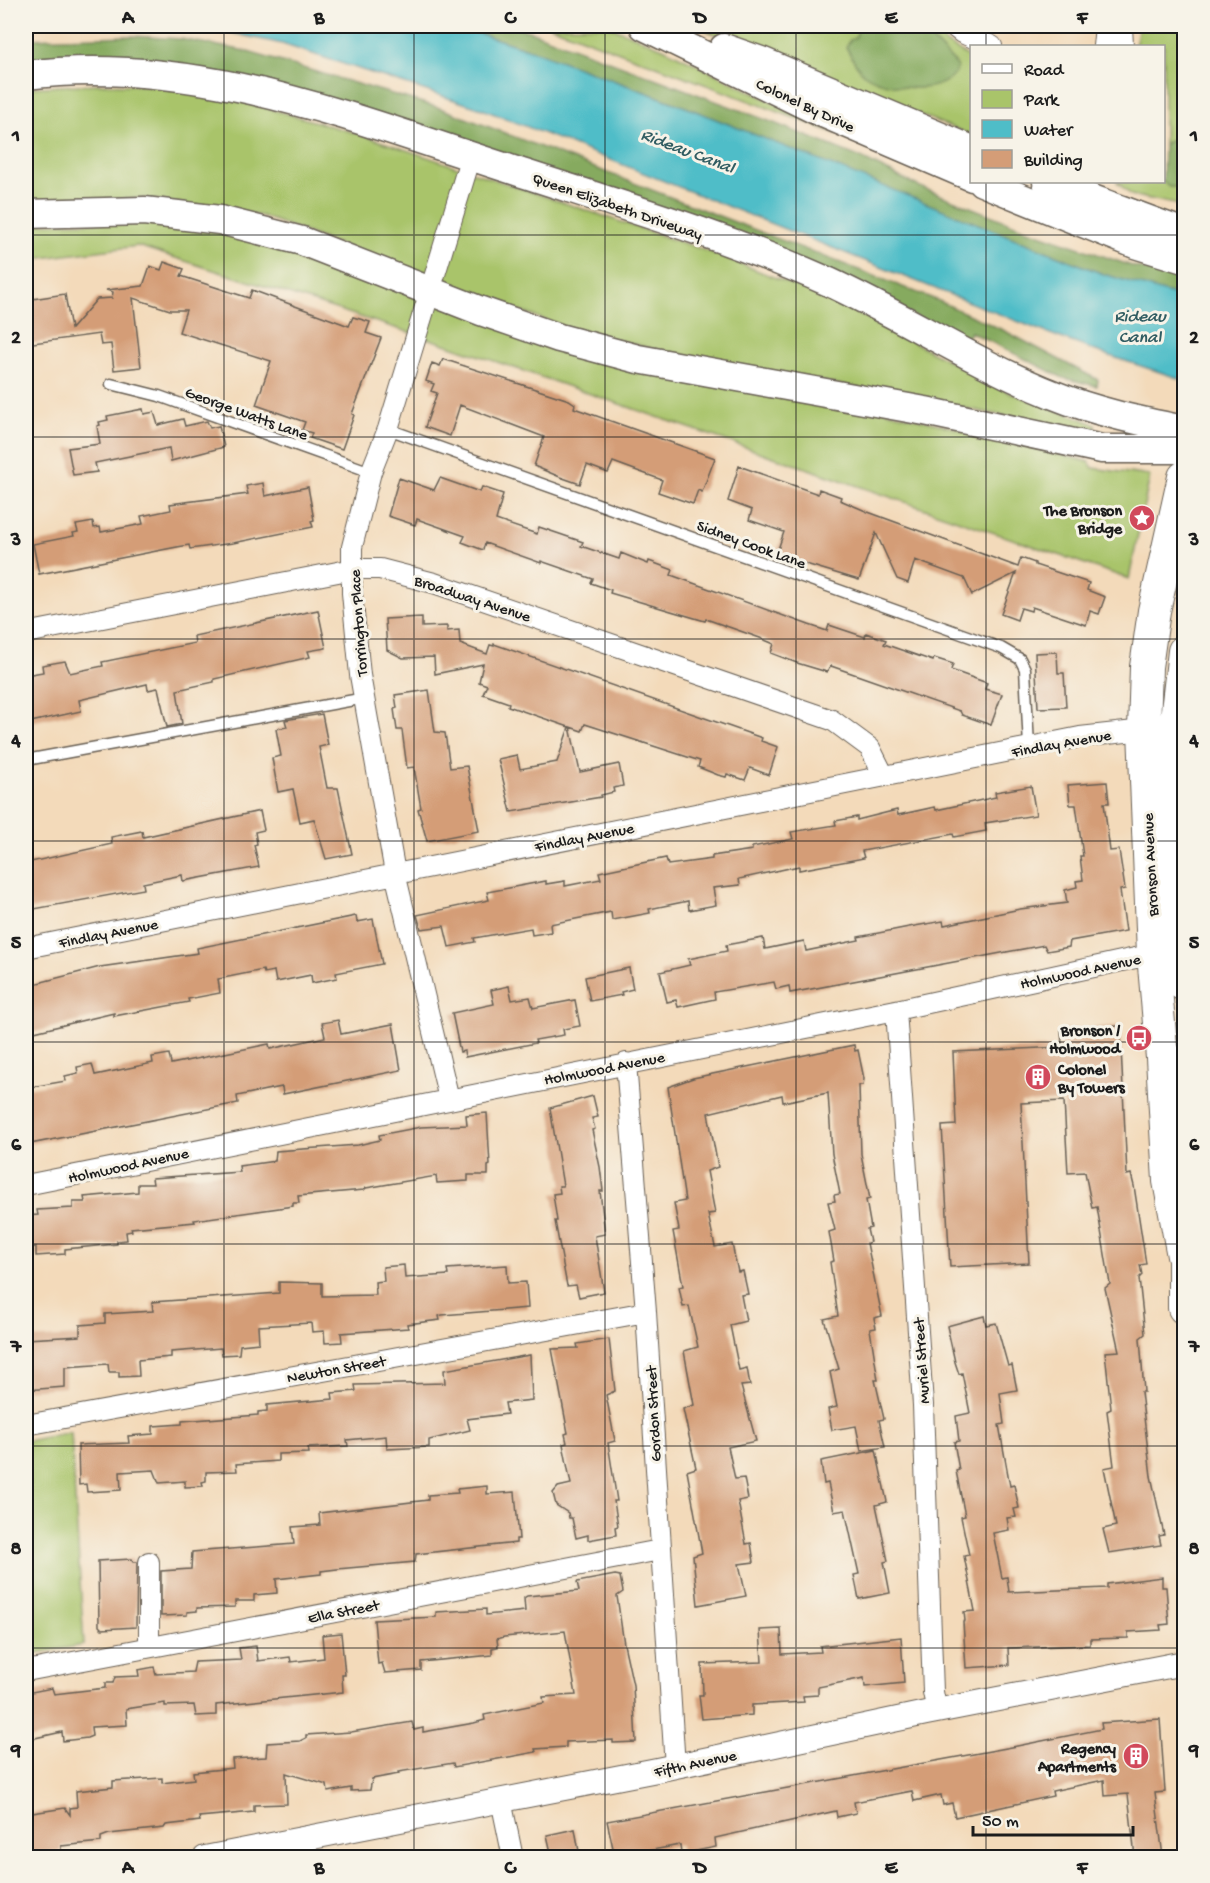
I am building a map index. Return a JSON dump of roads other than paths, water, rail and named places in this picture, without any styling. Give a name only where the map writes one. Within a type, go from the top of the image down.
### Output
[{"type":"main road","name":"Colonel By Drive","points":[[644,26],[818,111],[970,176]]},
{"type":"main road","name":"Colonel By Drive","points":[[659,26],[761,61],[970,149]]},
{"type":"main road","name":"Queen Elizabeth Driveway","points":[[26,75],[122,72],[207,79],[281,96],[616,203],[789,265],[868,301],[964,353],[1053,395],[1102,412],[1185,430]]},
{"type":"main road","points":[[984,183],[1059,215],[1136,244],[1185,259]]},
{"type":"main road","points":[[1066,185],[1185,233]]},
{"type":"main road","points":[[26,214],[144,212],[220,220],[302,241],[429,291],[559,338],[668,366],[925,411],[1101,449],[1185,449]]},
{"type":"main road","name":"Bronson Avenue","points":[[1183,482],[1154,611],[1146,667],[1144,730],[1168,951],[1173,1057],[1168,1181],[1184,1251],[1185,1308]]},
{"type":"main road","name":"Bronson Avenue","points":[[1185,651],[1173,749],[1168,951],[1185,986]]},
{"type":"street","points":[[954,26],[962,33],[990,45]]},
{"type":"street","points":[[1103,45],[1104,26]]},
{"type":"street","points":[[1122,26],[1123,45]]},
{"type":"street","name":"Torrington Place","points":[[448,1099],[395,873],[365,698],[352,593],[352,547],[371,472],[388,429],[471,156]]},
{"type":"street","points":[[1059,215],[1066,185]]},
{"type":"street","name":"Broadway Avenue","points":[[26,633],[353,569],[380,569],[434,583],[832,720],[870,748],[884,776]]},
{"type":"street","name":"Findlay Avenue","points":[[26,948],[1080,737],[1144,730]]},
{"type":"street","name":"Holmwood Avenue","points":[[26,1185],[896,1010],[1168,951]]},
{"type":"street","name":"Muriel Street","points":[[896,1010],[923,1405],[932,1683],[937,1712]]},
{"type":"street","name":"Gordon Street","points":[[626,1063],[646,1312],[675,1767]]},
{"type":"street","name":"Newton Street","points":[[26,1425],[646,1312]]},
{"type":"street","name":"Ella Street","points":[[26,1671],[660,1550]]},
{"type":"street","points":[[149,1562],[149,1647]]},
{"type":"street","name":"Fifth Avenue","points":[[205,1857],[675,1767],[1185,1663]]},
{"type":"street","points":[[501,1800],[513,1857]]},
{"type":"lane","name":"George Watts Lane","points":[[111,384],[159,396],[371,472]]},
{"type":"lane","name":"Sidney Cook Lane","points":[[388,429],[1001,648],[1020,659],[1024,669],[1029,747]]},
{"type":"lane","points":[[26,760],[365,698]]},
{"type":"water","name":"Rideau Canal","points":[[178,26],[456,26],[540,53],[688,108],[1103,274],[1184,298],[1184,380],[1037,329],[482,109],[282,44],[228,32]]},
{"type":"place","name":"The Bronson Bridge","points":[[1142,518]]},
{"type":"place","name":"Bronson / Holmwood","points":[[1139,1038]]},
{"type":"place","name":"Colonel By Towers","points":[[1038,1077]]},
{"type":"place","name":"Regency Apartments","points":[[1136,1756]]}]
